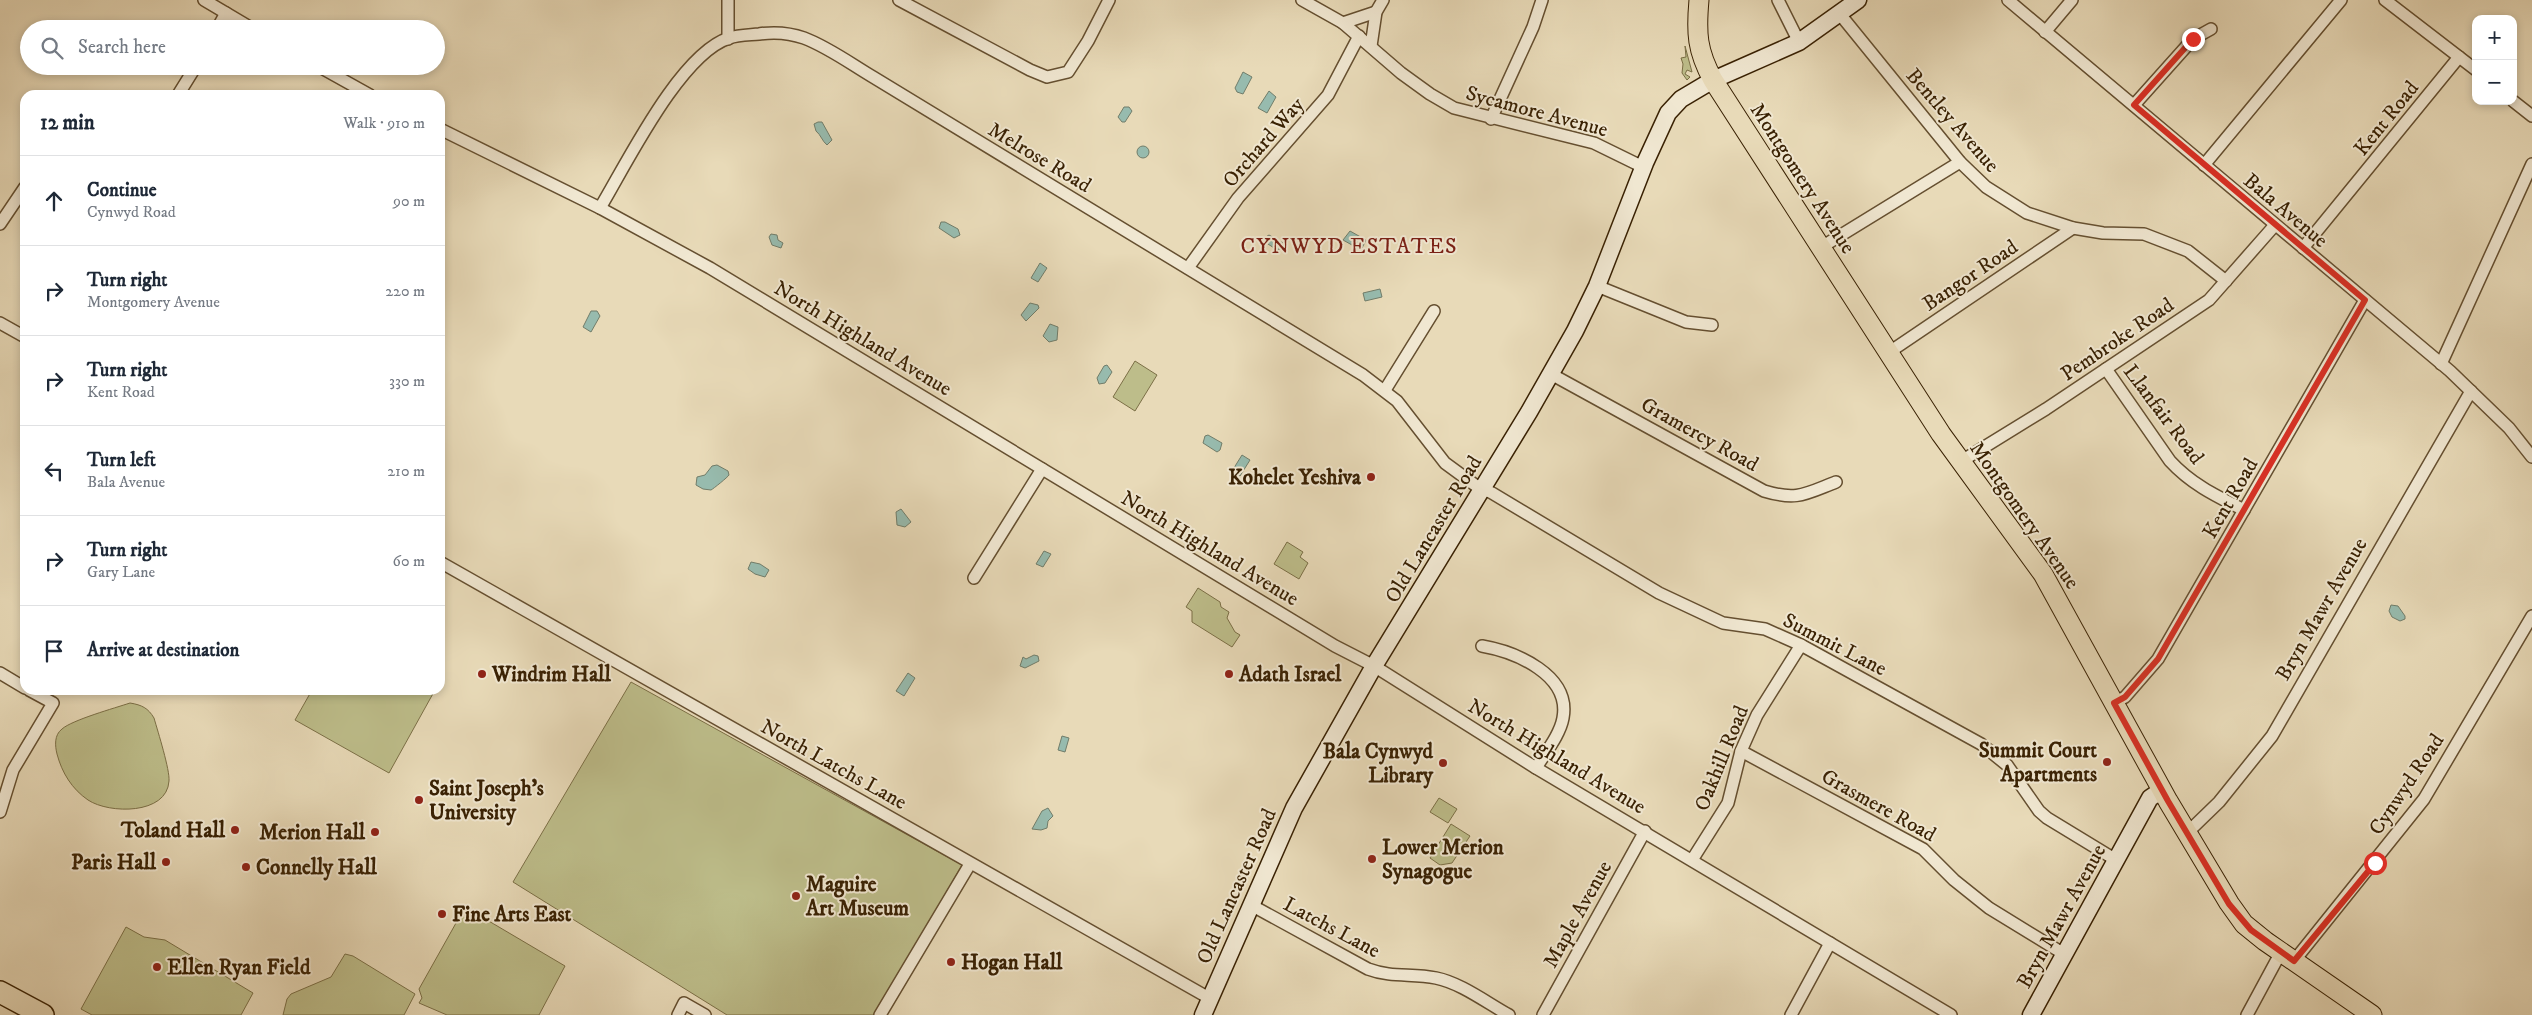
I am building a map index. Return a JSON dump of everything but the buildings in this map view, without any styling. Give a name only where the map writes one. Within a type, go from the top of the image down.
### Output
[{"type":"highway","points":[[0,992],[43,1015]]},
{"type":"main road","name":"Montgomery Avenue","points":[[1699,0],[1698,44],[1702,59],[1713,80],[1960,462],[2043,574],[2162,790],[2239,917],[2251,930],[2372,1015]]},
{"type":"main road","name":"Old Lancaster Road","points":[[1203,1015],[1294,808],[1374,666],[1551,374],[1597,286],[1644,167],[1672,108],[1713,80],[1799,42],[1858,0]]},
{"type":"main road","name":"Bryn Mawr Avenue","points":[[2031,1015],[2150,798],[2162,790]]},
{"type":"street","points":[[204,0],[238,20]]},
{"type":"street","points":[[728,0],[728,39]]},
{"type":"street","points":[[899,0],[1030,70],[1047,77],[1068,72],[1088,41],[1109,0]]},
{"type":"street","name":"Sycamore Avenue","points":[[1302,0],[1343,23],[1430,94],[1462,112],[1575,137],[1600,145],[1644,167]]},
{"type":"street","points":[[1371,46],[1376,12],[1384,0]]},
{"type":"street","points":[[1491,119],[1533,28],[1542,0]]},
{"type":"street","points":[[1778,0],[1799,42]]},
{"type":"street","name":"Bala Avenue","points":[[2008,0],[2441,364],[2509,428],[2532,457]]},
{"type":"street","points":[[2045,32],[2072,0]]},
{"type":"street","points":[[2204,165],[2341,0]]},
{"type":"street","points":[[2385,0],[2472,67]]},
{"type":"street","points":[[1343,23],[1376,12]]},
{"type":"street","points":[[222,20],[226,13]]},
{"type":"street","name":"Bentley Avenue","points":[[1839,13],[1960,162],[1986,187],[2027,213],[2073,228],[2144,234],[2188,251],[2226,281]]},
{"type":"street","points":[[2134,105],[2193,39],[2211,29]]},
{"type":"street","name":"Melrose Road","points":[[600,208],[683,73],[701,56],[728,39],[767,33],[793,35],[814,43],[1188,268],[1385,390],[1408,414],[1422,436],[1445,462],[1475,485],[1483,488]]},
{"type":"street","name":"Orchard Way","points":[[1188,268],[1238,198],[1328,95],[1359,36]]},
{"type":"street","name":"Kent Road","points":[[2303,248],[2460,57]]},
{"type":"street","points":[[181,90],[190,75]]},
{"type":"street","points":[[334,75],[361,90]]},
{"type":"street","points":[[2517,104],[2532,116]]},
{"type":"street","name":"North Highland Avenue","points":[[445,130],[600,208],[710,268],[1335,646],[1374,666],[1536,768],[1951,1015]]},
{"type":"street","points":[[1820,248],[1960,162]]},
{"type":"street","points":[[2441,364],[2532,164]]},
{"type":"street","points":[[0,224],[20,194]]},
{"type":"street","name":"Pembroke Road","points":[[1960,462],[2106,369],[2209,300],[2275,225]]},
{"type":"street","name":"Bangor Road","points":[[1888,353],[2073,228]]},
{"type":"street","points":[[1597,286],[1686,322],[1712,325]]},
{"type":"street","name":"Kent Road","points":[[2114,703],[2125,697],[2158,659],[2365,300]]},
{"type":"street","points":[[1385,390],[1434,311]]},
{"type":"street","points":[[0,323],[20,334]]},
{"type":"street","name":"Llanfair Road","points":[[2106,369],[2170,461],[2182,474],[2197,486],[2244,510]]},
{"type":"street","name":"Gramercy Road","points":[[1551,374],[1764,491],[1781,497],[1797,497],[1836,482]]},
{"type":"street","name":"Bryn Mawr Avenue","points":[[2187,833],[2219,802],[2272,736],[2471,392]]},
{"type":"street","points":[[974,578],[1042,469]]},
{"type":"street","name":"Summit Lane","points":[[1483,488],[1659,593],[1694,611],[1723,622],[1766,629],[1801,645],[1981,744],[2007,765],[2039,811],[2047,818],[2116,860]]},
{"type":"street","name":"North Latchs Lane","points":[[445,565],[970,864],[1210,998]]},
{"type":"street","name":"Cynwyd Road","points":[[2247,1015],[2288,957],[2424,799],[2532,616]]},
{"type":"street","name":"Oakhill Road","points":[[1692,860],[1728,803],[1742,751],[1767,696],[1801,645]]},
{"type":"street","points":[[1482,646],[1507,652],[1543,671],[1554,681],[1559,691],[1563,705],[1562,722],[1536,768]]},
{"type":"street","points":[[0,673],[20,685]]},
{"type":"street","points":[[0,812],[13,770],[53,703],[38,695]]},
{"type":"street","name":"Grasmere Road","points":[[1742,751],[1923,849],[1954,880],[1989,908],[2064,954]]},
{"type":"street","name":"Maple Avenue","points":[[1543,1015],[1645,832]]},
{"type":"street","points":[[880,1015],[970,864]]},
{"type":"street","name":"Latchs Lane","points":[[1251,905],[1368,969],[1384,975],[1436,978],[1451,982],[1509,1015]]},
{"type":"street","points":[[1791,1015],[1830,943]]},
{"type":"street","points":[[678,1015],[684,1003],[704,1015]]},
{"type":"green space","points":[[1685,46],[1692,72],[1687,70],[1685,74],[1690,77],[1687,80],[1682,73],[1683,64],[1681,58],[1686,57]]},
{"type":"green space","points":[[1135,361],[1157,375],[1135,411],[1113,397]]},
{"type":"green space","points":[[1287,542],[1303,552],[1300,557],[1308,563],[1299,579],[1274,564]]},
{"type":"green space","points":[[1198,588],[1220,602],[1221,607],[1229,612],[1227,618],[1235,632],[1240,635],[1232,647],[1192,622],[1192,611],[1186,607]]},
{"type":"green space","points":[[631,682],[962,865],[875,1015],[727,1015],[513,882]]},
{"type":"green space","points":[[309,695],[432,695],[389,773],[295,720]]},
{"type":"green space","points":[[130,703],[144,708],[154,718],[169,776],[166,792],[148,806],[136,809],[109,808],[97,805],[82,796],[72,786],[59,761],[56,737],[59,731],[75,722]]},
{"type":"green space","points":[[1439,798],[1457,809],[1448,823],[1430,812]]},
{"type":"green space","points":[[1451,824],[1470,836],[1452,863],[1440,865],[1430,858]]},
{"type":"green space","points":[[465,907],[565,966],[539,1015],[447,1015],[419,1003],[422,998],[419,989]]},
{"type":"green space","name":"Ellen Ryan Field","points":[[126,927],[144,937],[165,940],[253,993],[241,1015],[92,1015],[81,1009]]},
{"type":"green space","points":[[345,954],[353,956],[415,994],[404,1015],[283,1015],[287,999],[291,994],[331,977]]},
{"type":"water","points":[[1243,72],[1252,77],[1243,94],[1237,92],[1235,88]]},
{"type":"water","points":[[1269,91],[1276,97],[1267,113],[1258,108]]},
{"type":"water","points":[[1124,107],[1129,107],[1132,111],[1125,122],[1122,122],[1118,117]]},
{"type":"water","points":[[822,122],[832,140],[827,145],[816,131],[814,124]]},
{"type":"water","points":[[1141,146],[1145,146],[1149,152],[1145,158],[1141,158],[1137,154],[1137,150]]},
{"type":"water","points":[[941,222],[945,222],[958,229],[960,235],[954,238],[939,228]]},
{"type":"water","points":[[1350,231],[1366,240],[1361,250],[1343,240]]},
{"type":"water","points":[[771,234],[777,235],[778,240],[783,243],[781,248],[772,245],[769,237]]},
{"type":"water","points":[[1269,235],[1283,243],[1282,248],[1277,250],[1265,242],[1264,238]]},
{"type":"water","points":[[1040,263],[1047,268],[1038,282],[1031,278]]},
{"type":"water","points":[[1380,289],[1382,297],[1365,301],[1363,293]]},
{"type":"water","points":[[1030,303],[1038,305],[1039,308],[1026,321],[1021,315]]},
{"type":"water","points":[[591,311],[597,311],[600,316],[591,332],[583,327]]},
{"type":"water","points":[[1050,324],[1058,327],[1057,340],[1049,342],[1043,336]]},
{"type":"water","points":[[1107,365],[1112,372],[1105,383],[1099,384],[1097,378],[1104,366]]},
{"type":"water","points":[[1208,435],[1222,443],[1220,450],[1217,452],[1203,443],[1205,436]]},
{"type":"water","points":[[1242,455],[1250,460],[1240,476],[1232,471]]},
{"type":"water","points":[[717,465],[728,471],[729,475],[711,490],[703,489],[696,485],[697,477],[705,475],[712,466]]},
{"type":"water","points":[[901,509],[911,522],[905,527],[897,525],[896,512]]},
{"type":"water","points":[[1044,551],[1051,554],[1043,567],[1036,564]]},
{"type":"water","points":[[751,562],[760,564],[769,570],[765,577],[755,574],[748,569]]},
{"type":"water","points":[[2391,605],[2398,606],[2405,619],[2400,621],[2392,617],[2389,611]]},
{"type":"water","points":[[1034,655],[1038,656],[1039,661],[1025,668],[1020,666],[1023,657],[1026,659]]},
{"type":"water","points":[[908,673],[915,678],[904,696],[896,691]]},
{"type":"water","points":[[1062,736],[1069,738],[1065,752],[1058,750]]},
{"type":"water","points":[[1048,808],[1053,816],[1048,821],[1047,828],[1041,830],[1032,829],[1042,811]]},
{"type":"place","name":"Kohelet Yeshiva","points":[[1371,477]]},
{"type":"place","name":"Windrim Hall","points":[[482,674]]},
{"type":"place","name":"Adath Israel","points":[[1229,674]]},
{"type":"place","name":"Summit Court Apartments","points":[[2107,762]]},
{"type":"place","name":"Bala Cynwyd Library","points":[[1443,763]]},
{"type":"place","name":"Saint Joseph's University","points":[[419,800]]},
{"type":"place","name":"Toland Hall","points":[[235,830]]},
{"type":"place","name":"Merion Hall","points":[[375,832]]},
{"type":"place","name":"Lower Merion Synagogue","points":[[1372,859]]},
{"type":"place","name":"Paris Hall","points":[[166,862]]},
{"type":"place","name":"Connelly Hall","points":[[246,867]]},
{"type":"place","name":"Maguire Art Museum","points":[[796,896]]},
{"type":"place","name":"Fine Arts East","points":[[442,914]]},
{"type":"place","name":"Hogan Hall","points":[[951,962]]},
{"type":"place","name":"Ellen Ryan Field","points":[[157,967]]},
{"type":"district","name":"CYNWYD ESTATES","points":[[1349,245]]},
{"type":"route","points":[[2193,39],[2134,105],[2365,300],[2158,659],[2125,697],[2114,703],[2168,801],[2229,904],[2244,924],[2265,942],[2294,961],[2375,863]]}]
